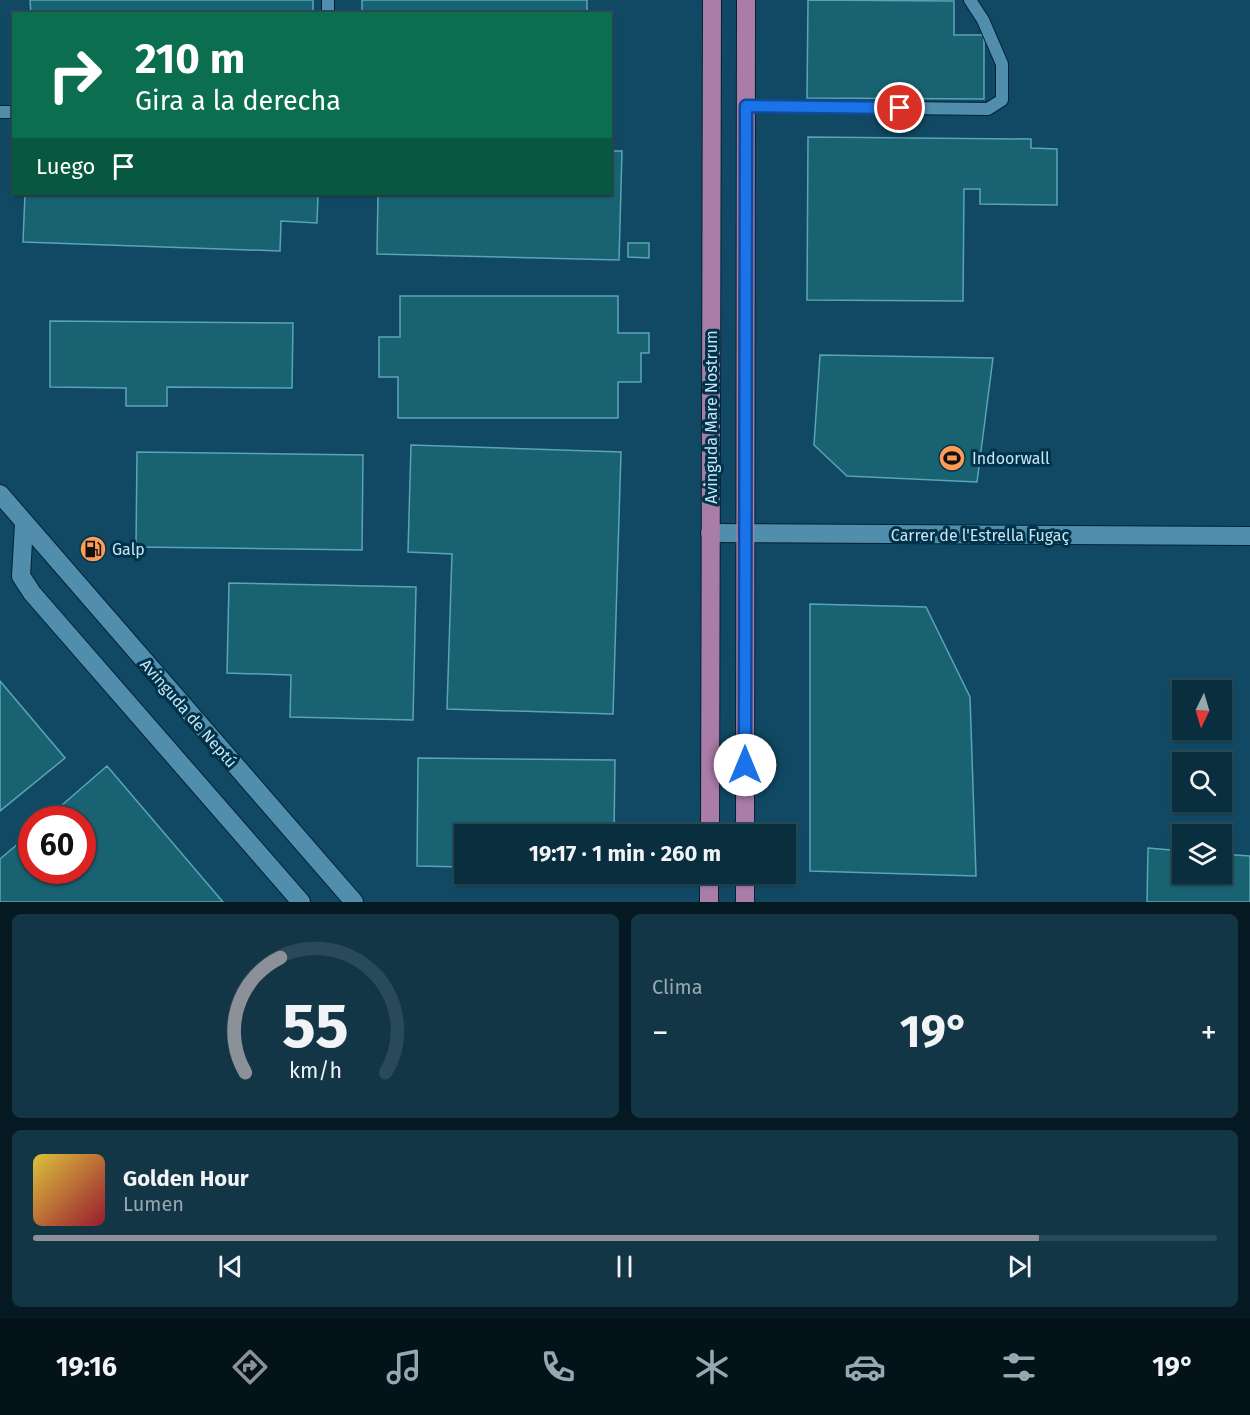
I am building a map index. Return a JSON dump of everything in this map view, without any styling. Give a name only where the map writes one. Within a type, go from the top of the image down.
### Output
[{"type":"main road","name":"Avinguda Mare Nostrum","points":[[710,824],[712,0]]},
{"type":"main road","points":[[745,824],[746,0]]},
{"type":"main road","points":[[710,884],[710,902]]},
{"type":"main road","points":[[745,884],[745,902]]},
{"type":"street","name":"Avinguda de Neptú","points":[[0,494],[354,902]]},
{"type":"street","points":[[24,524],[21,576],[32,593],[301,902]]},
{"type":"street","name":"Carrer de l'Estrella Fugaç","points":[[710,533],[1250,536]]},
{"type":"lane","points":[[746,106],[988,109],[1002,100],[1002,64],[983,20],[970,0]]},
{"type":"shaded area","points":[[0,0],[1250,0],[1250,902],[0,902]]},
{"type":"building","points":[[30,0],[313,0],[313,12],[31,12]]},
{"type":"building","points":[[362,0],[587,0],[587,12],[362,12]]},
{"type":"building","points":[[808,0],[954,1],[954,35],[984,35],[984,99],[807,98]]},
{"type":"building","points":[[808,137],[1031,139],[1031,148],[1057,149],[1057,205],[980,204],[980,189],[964,189],[963,301],[807,300]]},
{"type":"building","points":[[612,151],[622,151],[619,260],[377,254],[378,195],[612,195]]},
{"type":"building","points":[[25,195],[318,195],[317,223],[281,221],[280,251],[23,242]]},
{"type":"building","points":[[628,243],[649,243],[649,258],[628,257]]},
{"type":"building","points":[[400,296],[618,296],[618,333],[649,333],[649,353],[641,353],[641,382],[618,382],[618,418],[398,418],[398,377],[379,377],[379,337],[400,337]]},
{"type":"building","points":[[50,321],[293,323],[292,388],[167,387],[167,406],[126,406],[126,388],[50,387]]},
{"type":"building","points":[[820,355],[993,358],[977,482],[847,476],[814,445]]},
{"type":"building","points":[[411,445],[621,452],[613,714],[447,709],[452,554],[408,552]]},
{"type":"building","points":[[137,452],[363,455],[362,550],[136,547]]},
{"type":"building","points":[[229,583],[416,587],[413,720],[290,717],[291,675],[227,673]]},
{"type":"building","points":[[810,604],[926,607],[970,697],[976,876],[810,871]]},
{"type":"building","points":[[0,681],[65,758],[0,811]]},
{"type":"building","points":[[418,758],[615,760],[614,824],[454,824],[454,867],[417,866]]},
{"type":"building","points":[[107,766],[223,902],[0,902],[0,859],[18,844],[18,884],[96,884],[96,806],[61,806]]},
{"type":"building","points":[[1148,848],[1172,850],[1172,884],[1232,884],[1232,855],[1250,856],[1250,902],[1147,902]]},
{"type":"place","name":"Indoorwall","points":[[952,458]]},
{"type":"place","name":"Galp","points":[[93,549]]},
{"type":"route","points":[[745,765],[746,106],[900,108]]}]
